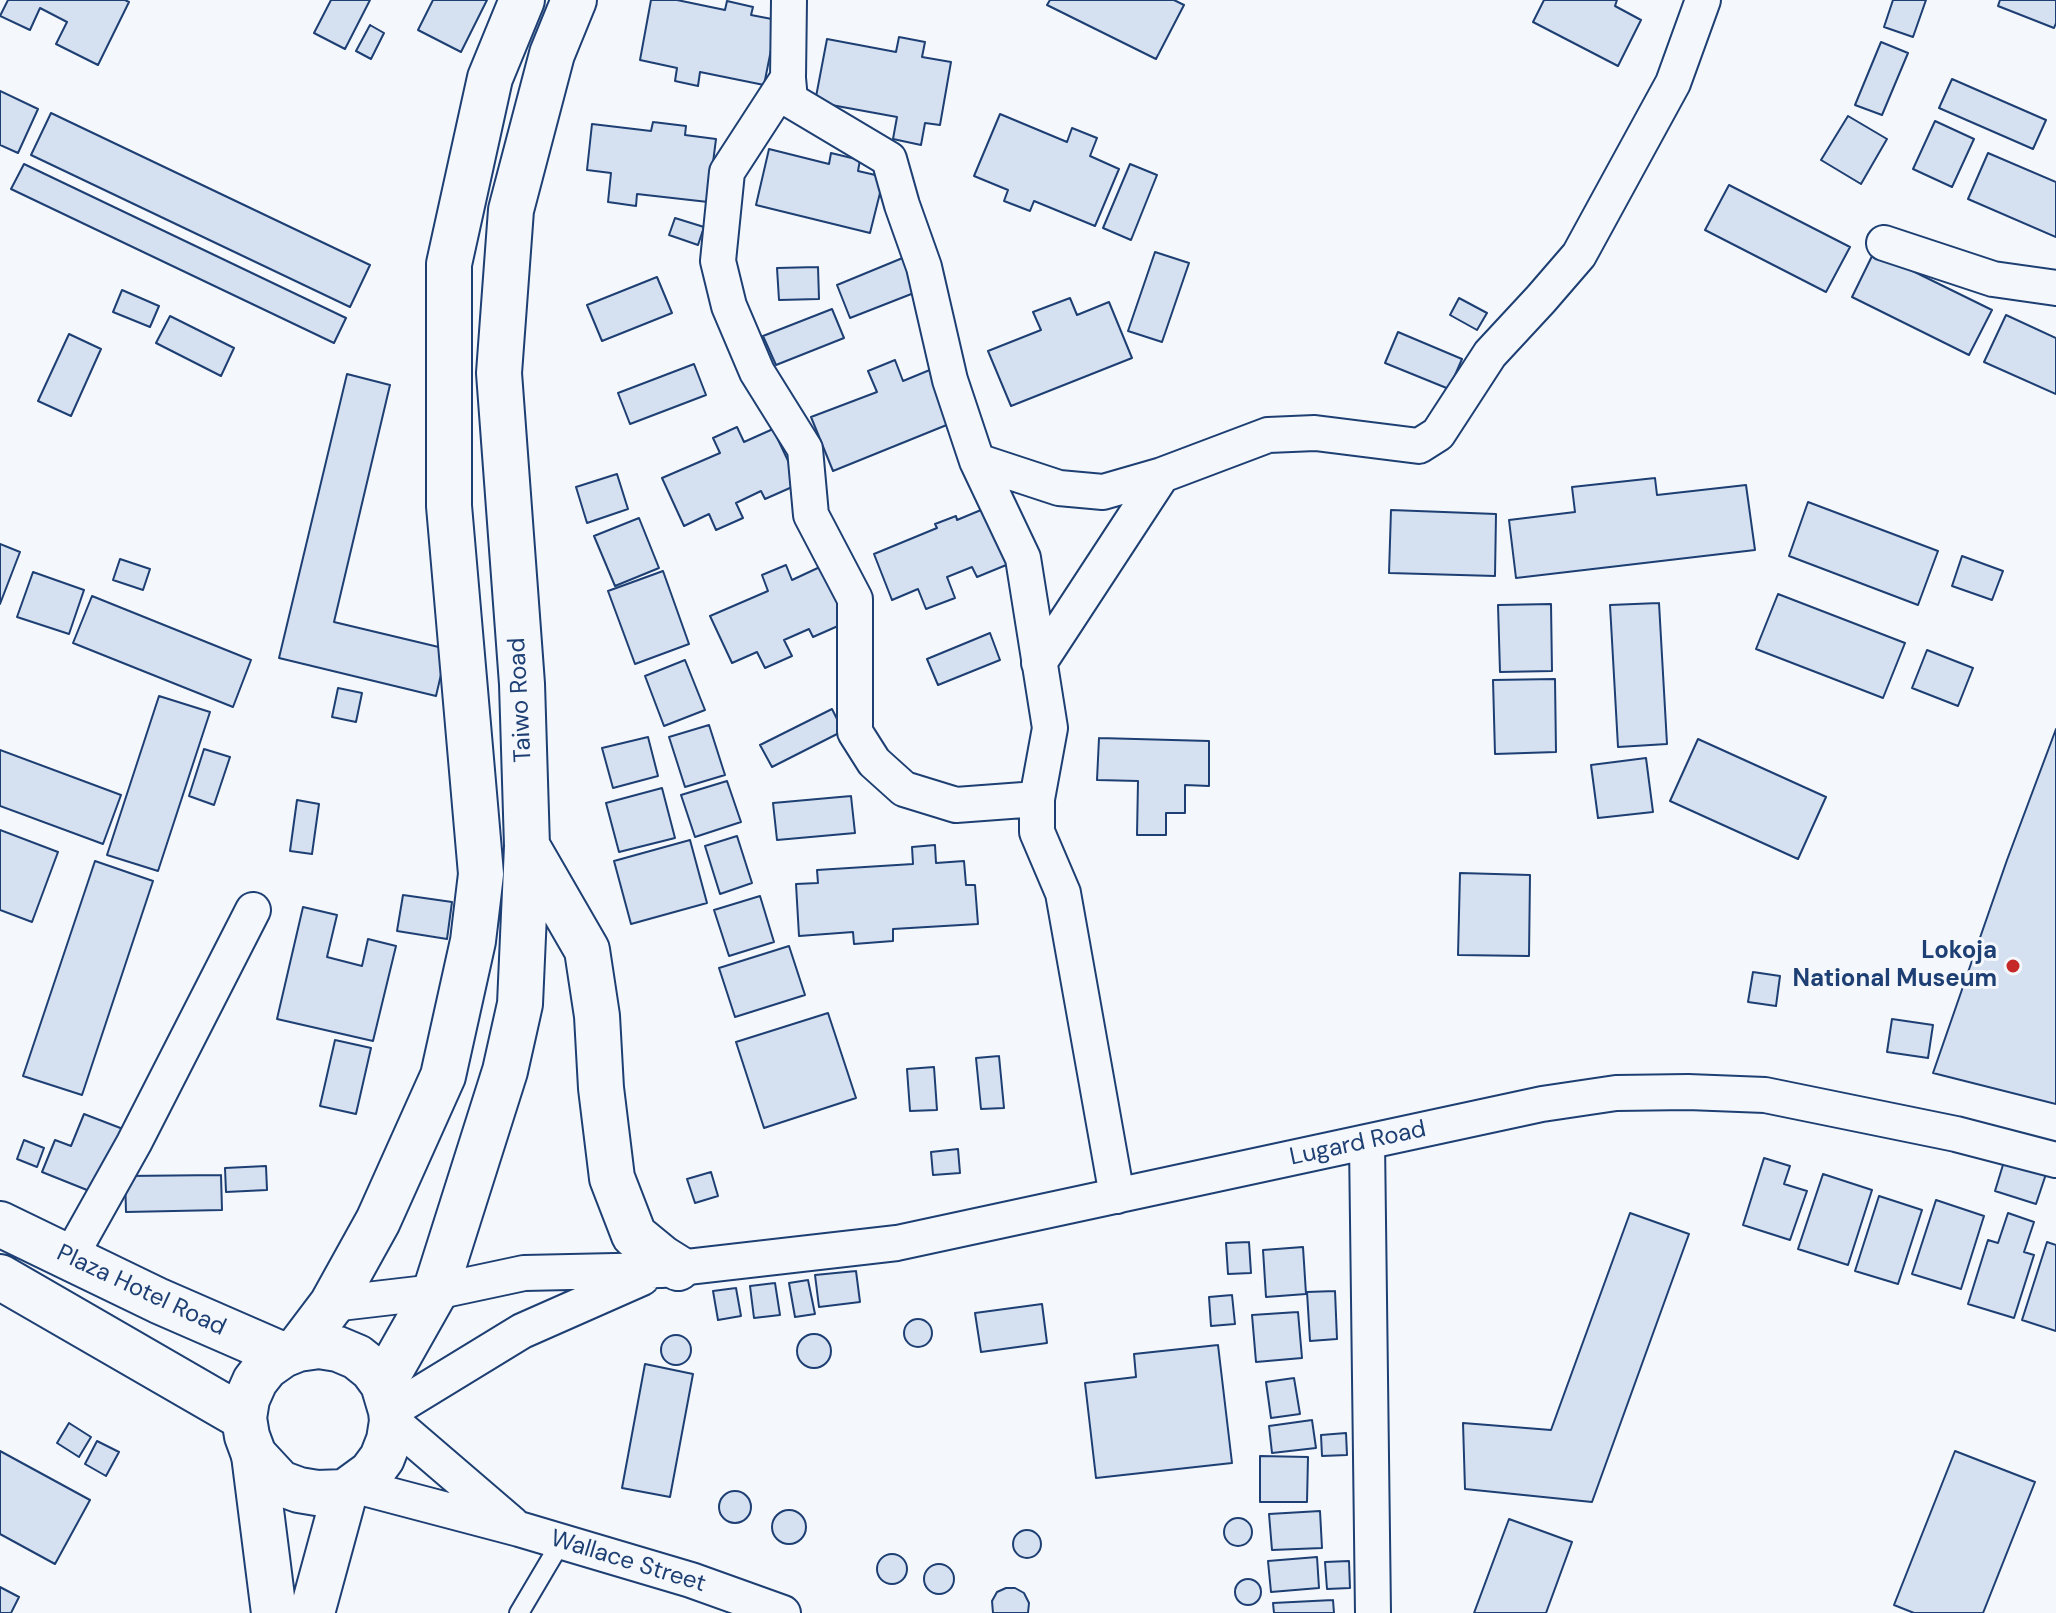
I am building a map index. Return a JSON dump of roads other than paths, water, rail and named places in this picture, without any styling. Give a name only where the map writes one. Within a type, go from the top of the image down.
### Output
[{"type":"main road","points":[[274,1613],[249,1437],[247,1399],[266,1367],[290,1352],[332,1304],[378,1221],[443,1076],[473,941],[481,874],[449,506],[449,264],[490,78],[522,0]]},
{"type":"main road","name":"Taiwo Road","points":[[389,1405],[435,1292],[505,1071],[520,1004],[527,846],[522,684],[499,373],[511,210],[552,54],[574,0]]},
{"type":"main road","points":[[527,846],[587,950],[597,1016],[601,1088],[612,1178],[634,1235],[662,1258],[669,1269]]},
{"type":"main road","name":"Plaza Hotel Road","points":[[0,1224],[69,1259],[290,1352]]},
{"type":"main road","name":"Plaza Hotel Road","points":[[0,1277],[249,1437]]},
{"type":"main road","points":[[249,1437],[280,1483],[317,1493],[351,1489],[371,1473],[382,1458],[389,1440],[389,1405],[372,1369],[357,1357],[338,1349],[319,1346],[290,1352]]},
{"type":"main road","points":[[312,1613],[351,1489]]},
{"type":"street","points":[[789,0],[790,100],[889,159],[924,267],[950,380],[977,461],[1023,558],[1050,728],[1037,799],[1037,832],[1063,893],[1117,1196]]},
{"type":"street","points":[[977,461],[1059,488],[1103,492],[1162,475],[1268,435],[1315,433],[1419,446],[1438,434],[1490,354],[1579,255],[1673,83],[1703,0]]},
{"type":"street","points":[[788,78],[727,172],[718,261],[729,306],[757,372],[805,449],[811,515],[855,599],[855,732],[874,762],[904,789],[956,805],[1037,799]]},
{"type":"street","points":[[1884,243],[1993,279],[2056,288]]},
{"type":"street","points":[[1039,663],[1162,475]]},
{"type":"street","points":[[69,1259],[134,1143],[253,910]]},
{"type":"street","name":"Lugard Road","points":[[669,1269],[897,1243],[1542,1104],[1616,1093],[1765,1095],[1956,1134],[2056,1160]]},
{"type":"street","points":[[1367,1142],[1373,1613]]},
{"type":"street","points":[[332,1304],[435,1292],[524,1273],[669,1269]]},
{"type":"street","points":[[519,1529],[389,1405],[522,1331],[669,1269]]},
{"type":"street","name":"Wallace Street","points":[[351,1489],[519,1529],[691,1580],[783,1613]]},
{"type":"lane","points":[[519,1613],[561,1542]]},
{"type":"place","name":"Lokoja National Museum","points":[[2013,966]]}]
